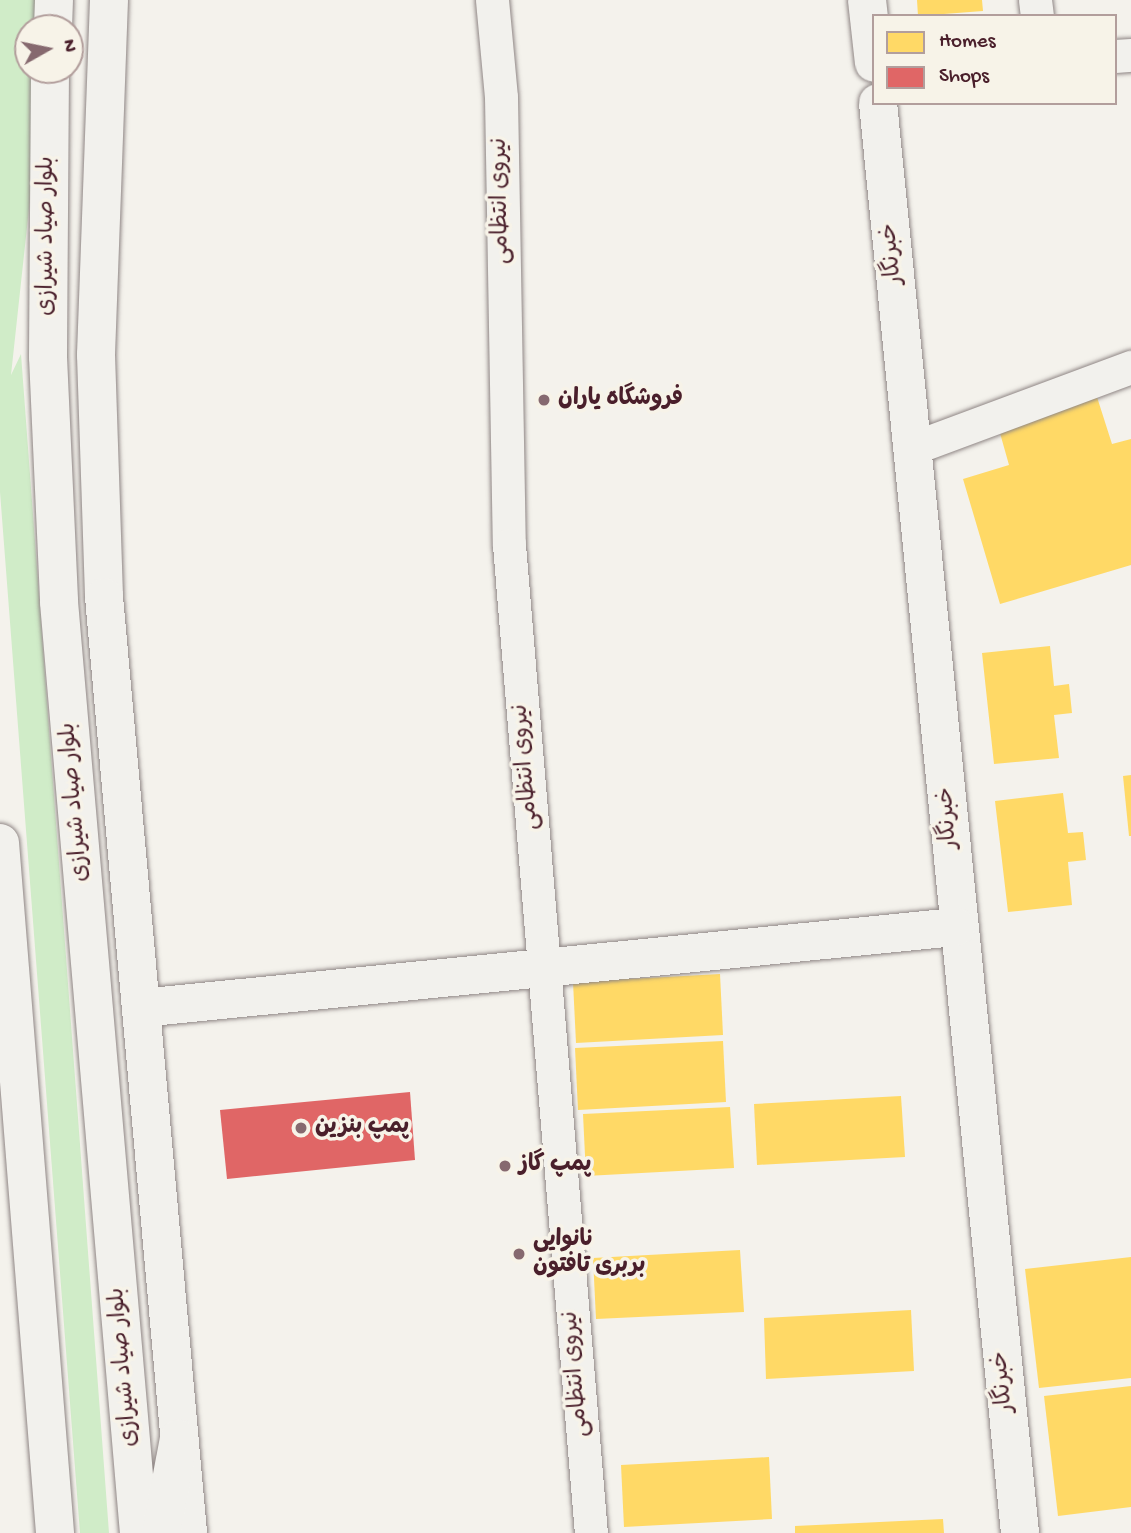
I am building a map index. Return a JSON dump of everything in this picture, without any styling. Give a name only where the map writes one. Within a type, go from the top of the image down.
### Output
[{"type":"main road","points":[[109,0],[96,355],[102,556],[188,1533]]},
{"type":"main road","points":[[867,0],[872,45]]},
{"type":"main road","name":"بلوار صیاد شیرازی","points":[[50,84],[48,357],[59,602],[139,1533]]},
{"type":"main road","name":"خبرنگار","points":[[878,105],[914,448],[956,927],[1020,1533]]},
{"type":"main road","points":[[0,844],[55,1533]]},
{"type":"main road","points":[[141,1008],[956,927]]},
{"type":"main road","points":[[161,1533],[179,1439]]},
{"type":"street","name":"نیروی انتظامی","points":[[492,0],[501,97],[509,545],[591,1533]]},
{"type":"street","points":[[914,448],[1131,367]]},
{"type":"green space","points":[[0,0],[52,0],[50,14],[14,14],[14,84],[42,84],[11,375],[21,354],[109,1533],[80,1533],[0,492]]},
{"type":"building: Homes","points":[[917,0],[982,0],[983,11],[918,14]]},
{"type":"building: Homes","points":[[1097,397],[1112,444],[1131,439],[1131,565],[1000,604],[963,479],[1009,465],[998,426]]},
{"type":"building: Homes","points":[[1050,646],[1054,686],[1069,684],[1072,713],[1054,715],[1059,758],[994,764],[982,653]]},
{"type":"building: Homes","points":[[1131,775],[1131,836],[1129,836],[1123,776]]},
{"type":"building: Homes","points":[[1063,793],[1068,833],[1083,832],[1086,860],[1068,862],[1072,905],[1008,912],[995,801]]},
{"type":"building: Homes","points":[[720,974],[723,1035],[576,1043],[573,982]]},
{"type":"building: Homes","points":[[723,1041],[726,1102],[578,1110],[575,1048]]},
{"type":"building: Homes","points":[[901,1096],[905,1157],[757,1165],[754,1104]]},
{"type":"building: Homes","points":[[730,1107],[734,1168],[586,1176],[583,1114]]},
{"type":"building: Homes","points":[[740,1250],[744,1312],[596,1319],[593,1258]]},
{"type":"building: Homes","points":[[1131,1257],[1131,1378],[1039,1388],[1025,1269]]},
{"type":"building: Homes","points":[[911,1310],[914,1371],[766,1379],[764,1318]]},
{"type":"building: Homes","points":[[1131,1386],[1131,1507],[1058,1516],[1044,1396]]},
{"type":"building: Homes","points":[[769,1457],[772,1519],[624,1527],[621,1465]]},
{"type":"building: Homes","points":[[943,1519],[944,1533],[795,1533],[795,1526]]},
{"type":"building: Shops","points":[[410,1092],[415,1160],[227,1179],[220,1110]]},
{"type":"place","name":"فروشگاه یاران","points":[[544,400]]},
{"type":"place","name":"پمپ بنزین","points":[[301,1128]]},
{"type":"place","name":"پمپ گاز","points":[[505,1166]]},
{"type":"place","name":"نانوایی بربری تافتون","points":[[519,1254]]}]
